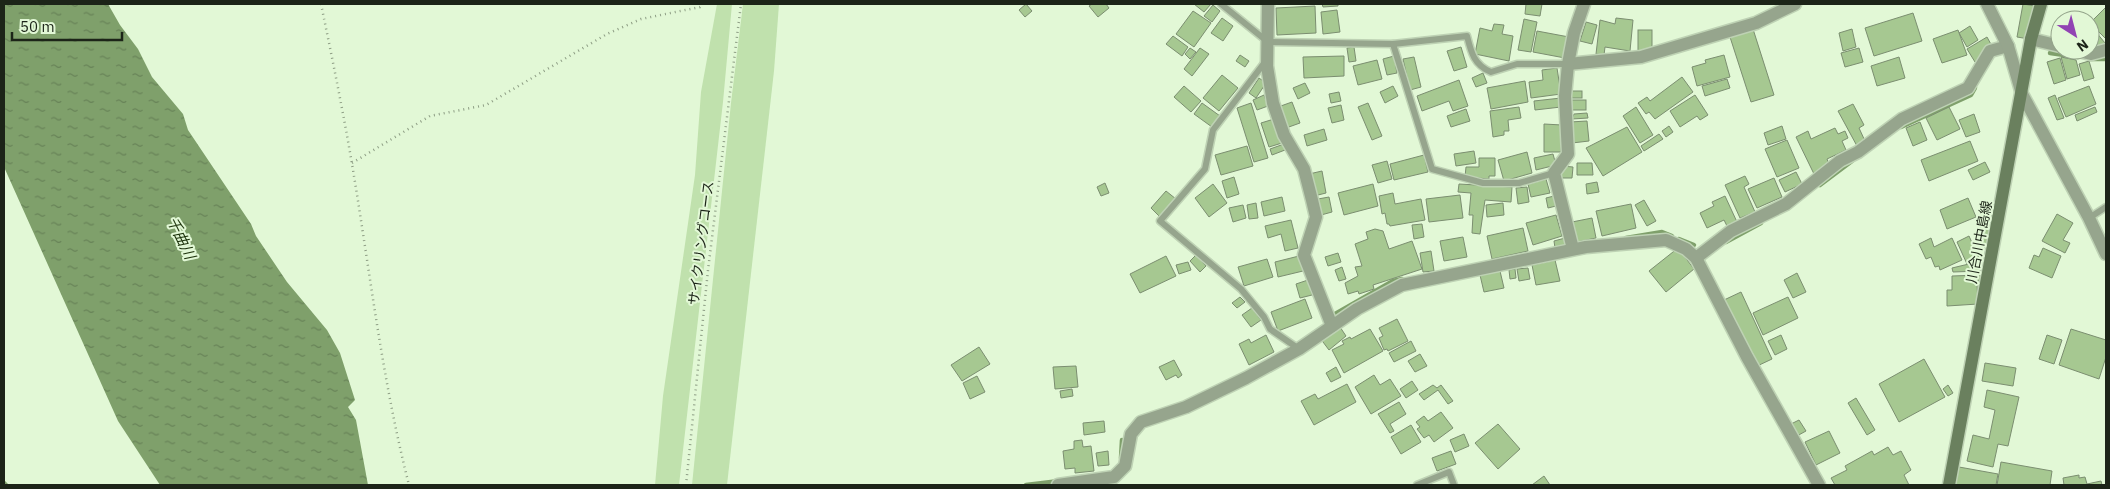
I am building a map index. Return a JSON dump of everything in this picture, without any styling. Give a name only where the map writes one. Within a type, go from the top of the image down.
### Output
[{"type":"main road","name":"川合川中島線","points":[[1949,485],[2031,40],[2040,4]]},
{"type":"street","points":[[1268,4],[1267,59],[1273,103],[1284,135],[1304,169],[1316,216],[1304,256],[1332,326]]},
{"type":"street","points":[[1573,249],[1554,173],[1568,154],[1566,96],[1568,64],[1574,33],[1584,4]]},
{"type":"street","points":[[1568,64],[1641,57],[1756,23],[1795,4]]},
{"type":"street","points":[[1987,4],[2008,46],[2022,94],[2089,218],[2106,254]]},
{"type":"street","points":[[2031,40],[2050,44]]},
{"type":"street","points":[[1696,258],[1731,231],[1786,204],[1840,161],[1858,152],[1902,119],[1968,88],[1990,52],[2008,46]]},
{"type":"street","points":[[1058,485],[1114,477],[1125,466],[1131,434],[1141,422],[1186,407],[1246,378],[1299,349],[1356,309],[1402,285],[1573,249],[1666,240],[1686,249],[1696,258],[1746,357],[1819,485]]},
{"type":"lane","points":[[1221,4],[1268,42],[1393,44],[1467,36],[1471,53],[1480,68],[1491,72],[1517,64],[1568,64]]},
{"type":"lane","points":[[1393,44],[1432,169],[1483,183],[1520,183],[1554,173]]},
{"type":"lane","points":[[1267,59],[1213,130],[1205,169],[1160,221],[1241,289],[1264,317],[1270,329],[1299,349]]},
{"type":"lane","points":[[2089,218],[2106,207]]},
{"type":"lane","points":[[1417,485],[1448,472],[1454,485]]},
{"type":"path","points":[[321,4],[352,163],[370,285],[401,455],[409,485]]},
{"type":"path","points":[[352,163],[430,116],[486,105],[607,34],[641,19],[700,7],[703,4]]},
{"type":"path","name":"サイクリングコース","points":[[686,485],[708,270],[741,4]]},
{"type":"shaded area","points":[[717,4],[732,4],[723,102],[679,485],[655,485],[663,396],[695,175],[701,92]]},
{"type":"shaded area","points":[[743,4],[779,4],[774,71],[727,485],[692,485],[731,103]]},
{"type":"water","name":"千曲川","points":[[4,4],[108,4],[120,25],[138,49],[152,77],[183,114],[188,130],[251,224],[256,236],[287,282],[327,330],[340,353],[355,400],[348,407],[356,420],[368,485],[160,485],[118,421],[4,167]]},
{"type":"building","points":[[1026,4],[1032,11],[1025,17],[1019,10]]},
{"type":"building","points":[[1092,4],[1106,4],[1109,8],[1098,17],[1089,6]]},
{"type":"building","points":[[1194,4],[1211,4],[1204,12]]},
{"type":"building","points":[[1322,4],[1338,4],[1338,6],[1323,7]]},
{"type":"building","points":[[1526,4],[1542,4],[1540,16],[1525,14]]},
{"type":"building","points":[[2023,4],[2035,6],[2029,39],[2017,37]]},
{"type":"building","points":[[1213,5],[1220,11],[1212,22],[1204,16]]},
{"type":"building","points":[[1315,6],[1316,33],[1277,35],[1276,8]]},
{"type":"building","points":[[2106,7],[2106,39],[2100,33],[2100,13]]},
{"type":"building","points":[[1337,10],[1340,32],[1323,34],[1321,12]]},
{"type":"building","points":[[1193,11],[1211,23],[1194,47],[1176,34]]},
{"type":"building","points":[[1913,13],[1922,41],[1874,56],[1865,28]]},
{"type":"building","points":[[1222,18],[1233,26],[1223,41],[1211,33]]},
{"type":"building","points":[[1616,18],[1633,20],[1630,51],[1605,47],[1604,55],[1596,54],[1600,20],[1615,24]]},
{"type":"building","points":[[1524,19],[1537,22],[1531,52],[1518,50]]},
{"type":"building","points":[[1586,22],[1597,25],[1592,44],[1580,41]]},
{"type":"building","points":[[1494,24],[1504,25],[1502,34],[1513,36],[1509,61],[1475,54],[1480,28],[1492,31]]},
{"type":"building","points":[[1970,26],[1978,40],[1967,47],[1959,33]]},
{"type":"building","points":[[1753,29],[1774,95],[1751,102],[1730,37]]},
{"type":"building","points":[[1852,29],[1856,47],[1843,51],[1839,33]]},
{"type":"building","points":[[1638,30],[1652,30],[1652,51],[1638,51]]},
{"type":"building","points":[[1958,30],[1967,55],[1942,63],[1933,39]]},
{"type":"building","points":[[1537,31],[1569,37],[1565,58],[1533,52]]},
{"type":"building","points":[[1173,36],[1188,47],[1182,56],[1166,44]]},
{"type":"building","points":[[1987,37],[1993,48],[1980,56],[1981,59],[1975,62],[1967,49]]},
{"type":"building","points":[[2100,37],[2105,43],[2104,48],[2100,48]]},
{"type":"building","points":[[1354,47],[1356,61],[1349,62],[1347,48]]},
{"type":"building","points":[[1461,47],[1467,67],[1454,71],[1447,51]]},
{"type":"building","points":[[1190,48],[1196,52],[1190,59],[1185,54]]},
{"type":"building","points":[[1200,48],[1209,54],[1192,76],[1184,69]]},
{"type":"building","points":[[1859,48],[1863,62],[1845,67],[1841,53]]},
{"type":"building","points":[[1240,55],[1249,61],[1245,67],[1236,61]]},
{"type":"building","points":[[1724,55],[1730,77],[1697,86],[1692,67],[1706,63],[1705,60]]},
{"type":"building","points":[[1344,56],[1344,76],[1304,78],[1303,57]]},
{"type":"building","points":[[1394,56],[1397,73],[1387,75],[1383,59]]},
{"type":"building","points":[[1414,57],[1421,87],[1410,90],[1403,59]]},
{"type":"building","points":[[1899,57],[1905,78],[1877,86],[1871,66]]},
{"type":"building","points":[[1377,60],[1382,79],[1358,85],[1353,66]]},
{"type":"building","points":[[2061,60],[2066,80],[2054,84],[2047,62]]},
{"type":"building","points":[[2062,60],[2076,60],[2080,75],[2067,79]]},
{"type":"building","points":[[2089,61],[2094,78],[2084,81],[2079,64]]},
{"type":"building","points":[[1557,68],[1561,94],[1531,98],[1529,82],[1543,80],[1542,70]]},
{"type":"building","points":[[1483,73],[1487,83],[1476,87],[1472,78]]},
{"type":"building","points":[[1222,75],[1238,88],[1219,111],[1203,98]]},
{"type":"building","points":[[1682,77],[1693,92],[1655,119],[1649,112],[1646,114],[1638,103],[1647,97],[1650,101]]},
{"type":"building","points":[[1259,78],[1266,83],[1256,98],[1249,93]]},
{"type":"building","points":[[1727,79],[1730,88],[1705,96],[1702,86]]},
{"type":"building","points":[[1459,80],[1468,106],[1453,111],[1449,101],[1422,111],[1417,96]]},
{"type":"building","points":[[1525,81],[1528,102],[1491,109],[1487,88]]},
{"type":"building","points":[[1305,83],[1310,93],[1298,99],[1293,88]]},
{"type":"building","points":[[1184,86],[1201,101],[1191,112],[1174,97]]},
{"type":"building","points":[[1393,86],[1398,96],[1385,103],[1380,92]]},
{"type":"building","points":[[2089,86],[2096,104],[2066,117],[2058,98]]},
{"type":"building","points":[[1571,91],[1582,91],[1582,98],[1571,98]]},
{"type":"building","points":[[1339,92],[1341,101],[1331,103],[1329,94]]},
{"type":"building","points":[[1264,95],[1268,106],[1257,110],[1253,100]]},
{"type":"building","points":[[1695,95],[1708,115],[1700,120],[1697,116],[1680,127],[1670,111]]},
{"type":"building","points":[[2055,95],[2064,118],[2057,120],[2048,98]]},
{"type":"building","points":[[1561,98],[1561,107],[1535,110],[1534,101]]},
{"type":"building","points":[[1571,100],[1586,100],[1586,110],[1571,110]]},
{"type":"building","points":[[1292,102],[1300,123],[1286,128],[1278,107]]},
{"type":"building","points":[[1202,103],[1220,116],[1212,127],[1194,114]]},
{"type":"building","points":[[1251,103],[1268,158],[1254,162],[1237,108]]},
{"type":"building","points":[[1368,103],[1382,136],[1372,140],[1358,107]]},
{"type":"building","points":[[1853,104],[1864,125],[1859,128],[1865,141],[1857,146],[1838,111]]},
{"type":"building","points":[[1341,105],[1344,120],[1332,123],[1328,108]]},
{"type":"building","points":[[1519,107],[1521,118],[1508,120],[1509,131],[1504,131],[1504,135],[1493,137],[1490,111]]},
{"type":"building","points":[[1636,107],[1653,135],[1640,143],[1623,116]]},
{"type":"building","points":[[1949,107],[1960,129],[1937,140],[1926,118]]},
{"type":"building","points":[[2095,107],[2097,112],[2077,121],[2075,115]]},
{"type":"building","points":[[1466,109],[1470,121],[1451,127],[1447,116]]},
{"type":"building","points":[[1587,113],[1588,118],[1572,119],[1574,114]]},
{"type":"building","points":[[1974,114],[1980,132],[1966,137],[1959,120]]},
{"type":"building","points":[[1274,119],[1282,143],[1269,147],[1261,123]]},
{"type":"building","points":[[1587,121],[1589,141],[1572,143],[1570,122]]},
{"type":"building","points":[[1920,122],[1927,140],[1913,146],[1906,128]]},
{"type":"building","points":[[1544,124],[1562,125],[1561,152],[1544,152]]},
{"type":"building","points":[[1669,126],[1673,132],[1666,137],[1662,131]]},
{"type":"building","points":[[1782,126],[1786,139],[1768,145],[1764,133]]},
{"type":"building","points":[[1627,127],[1642,152],[1603,176],[1586,148]]},
{"type":"building","points":[[1835,128],[1838,134],[1845,131],[1848,138],[1842,141],[1846,150],[1827,159],[1830,167],[1814,174],[1796,137],[1808,131],[1811,139]]},
{"type":"building","points":[[1324,129],[1327,140],[1307,146],[1304,135]]},
{"type":"building","points":[[1659,134],[1663,139],[1644,151],[1641,146]]},
{"type":"building","points":[[1787,140],[1799,168],[1777,177],[1765,149]]},
{"type":"building","points":[[1970,141],[1978,161],[1929,181],[1921,160]]},
{"type":"building","points":[[1284,144],[1285,150],[1272,155],[1270,149]]},
{"type":"building","points":[[1247,146],[1253,166],[1221,175],[1215,155]]},
{"type":"building","points":[[1474,151],[1476,163],[1456,166],[1454,154]]},
{"type":"building","points":[[1527,152],[1532,173],[1504,181],[1498,160]]},
{"type":"building","points":[[1553,154],[1556,165],[1536,170],[1534,158]]},
{"type":"building","points":[[1424,155],[1428,172],[1394,180],[1390,164]]},
{"type":"building","points":[[1479,158],[1495,158],[1495,176],[1489,176],[1489,179],[1465,177],[1466,167],[1479,167]]},
{"type":"building","points":[[1387,161],[1392,179],[1378,183],[1372,165]]},
{"type":"building","points":[[1985,162],[1990,172],[1973,180],[1968,170]]},
{"type":"building","points":[[1577,163],[1592,163],[1593,175],[1577,175]]},
{"type":"building","points":[[1562,166],[1573,167],[1572,178],[1561,178]]},
{"type":"building","points":[[1322,171],[1326,193],[1314,196],[1309,174]]},
{"type":"building","points":[[1796,172],[1802,184],[1785,192],[1779,180]]},
{"type":"building","points":[[1745,176],[1749,184],[1744,187],[1755,212],[1740,218],[1725,185]]},
{"type":"building","points":[[1234,177],[1239,194],[1227,198],[1222,181]]},
{"type":"building","points":[[1774,178],[1782,197],[1757,208],[1748,189]]},
{"type":"building","points":[[1546,179],[1550,193],[1531,197],[1528,184]]},
{"type":"building","points":[[1597,182],[1599,192],[1587,194],[1586,184]]},
{"type":"building","points":[[1105,183],[1109,193],[1101,196],[1097,187]]},
{"type":"building","points":[[1213,184],[1227,203],[1209,217],[1195,198]]},
{"type":"building","points":[[1373,184],[1378,206],[1344,215],[1338,193]]},
{"type":"building","points":[[1459,184],[1512,187],[1511,202],[1485,200],[1480,234],[1472,233],[1473,215],[1469,215],[1471,193],[1458,192]]},
{"type":"building","points":[[1527,187],[1529,202],[1518,204],[1516,188]]},
{"type":"building","points":[[1166,191],[1176,199],[1160,217],[1151,208]]},
{"type":"building","points":[[1393,193],[1395,204],[1421,199],[1425,220],[1390,226],[1387,224],[1385,213],[1382,214],[1379,196]]},
{"type":"building","points":[[1460,195],[1463,218],[1429,222],[1426,199]]},
{"type":"building","points":[[1554,196],[1556,206],[1548,208],[1546,198]]},
{"type":"building","points":[[1725,196],[1737,222],[1727,226],[1724,220],[1707,228],[1700,213],[1714,206],[1712,202]]},
{"type":"building","points":[[1282,197],[1285,211],[1264,216],[1261,202]]},
{"type":"building","points":[[1329,197],[1332,212],[1321,215],[1318,199]]},
{"type":"building","points":[[1968,198],[1976,217],[1947,229],[1940,210]]},
{"type":"building","points":[[1644,200],[1656,221],[1647,226],[1635,205]]},
{"type":"building","points":[[1256,203],[1258,218],[1249,219],[1247,205]]},
{"type":"building","points":[[1503,203],[1504,215],[1487,217],[1486,205]]},
{"type":"building","points":[[1631,204],[1636,228],[1602,236],[1596,211]]},
{"type":"building","points":[[1243,205],[1246,218],[1233,222],[1229,208]]},
{"type":"building","points":[[2057,214],[2073,223],[2063,240],[2070,243],[2065,253],[2042,241]]},
{"type":"building","points":[[1556,215],[1562,236],[1533,245],[1526,223]]},
{"type":"building","points":[[1592,218],[1596,238],[1577,242],[1572,222]]},
{"type":"building","points":[[1291,220],[1298,248],[1285,251],[1281,234],[1268,238],[1265,226]]},
{"type":"building","points":[[1422,224],[1424,237],[1414,239],[1412,225]]},
{"type":"building","points":[[1981,225],[1992,228],[1986,248],[1975,245]]},
{"type":"building","points":[[1523,228],[1528,251],[1492,259],[1487,236]]},
{"type":"building","points":[[1375,229],[1383,231],[1389,249],[1412,241],[1422,269],[1373,285],[1374,289],[1359,294],[1358,291],[1348,294],[1345,283],[1358,276],[1355,267],[1362,266],[1355,244],[1368,239],[1366,232]]},
{"type":"building","points":[[1969,236],[1979,258],[1967,264],[1957,242]]},
{"type":"building","points":[[1463,237],[1467,257],[1444,261],[1440,241]]},
{"type":"building","points":[[1565,238],[1566,245],[1555,248],[1554,241]]},
{"type":"building","points":[[1931,238],[1934,247],[1952,238],[1962,260],[1940,270],[1939,266],[1935,267],[1931,257],[1926,259],[1919,244]]},
{"type":"building","points":[[1678,248],[1694,269],[1666,292],[1649,271]]},
{"type":"building","points":[[2043,248],[2061,256],[2052,278],[2029,268],[2034,255],[2039,257]]},
{"type":"building","points":[[1431,251],[1434,271],[1423,272],[1420,253]]},
{"type":"building","points":[[1338,253],[1341,262],[1328,266],[1325,257]]},
{"type":"building","points":[[1196,255],[1206,266],[1200,272],[1190,261]]},
{"type":"building","points":[[1166,256],[1176,276],[1140,293],[1130,274]]},
{"type":"building","points":[[1299,256],[1303,271],[1278,277],[1275,262]]},
{"type":"building","points":[[1267,259],[1273,277],[1244,286],[1238,267]]},
{"type":"building","points":[[1555,260],[1560,281],[1536,285],[1532,265]]},
{"type":"building","points":[[1188,262],[1191,270],[1179,274],[1176,265]]},
{"type":"building","points":[[1973,263],[1982,266],[1980,271],[1953,272],[1952,268]]},
{"type":"building","points":[[1342,267],[1346,279],[1339,281],[1335,270]]},
{"type":"building","points":[[1528,268],[1530,279],[1519,281],[1517,269]]},
{"type":"building","points":[[1515,269],[1516,278],[1510,279],[1509,270]]},
{"type":"building","points":[[1500,271],[1504,288],[1484,292],[1480,275]]},
{"type":"building","points":[[1797,273],[1806,292],[1793,298],[1784,280]]},
{"type":"building","points":[[1980,275],[1981,281],[1974,281],[1977,283],[1978,304],[1947,306],[1947,290],[1952,290],[1952,276]]},
{"type":"building","points":[[1308,280],[1312,295],[1300,298],[1296,284]]},
{"type":"building","points":[[1741,292],[1772,359],[1755,367],[1724,300]]},
{"type":"building","points":[[1240,297],[1245,302],[1237,308],[1232,303]]},
{"type":"building","points":[[1788,297],[1798,318],[1763,335],[1753,313]]},
{"type":"building","points":[[1305,299],[1312,318],[1278,331],[1271,312]]},
{"type":"building","points":[[1252,308],[1261,320],[1251,327],[1242,315]]},
{"type":"building","points":[[1397,319],[1408,341],[1388,351],[1387,349],[1384,350],[1379,338],[1383,336],[1379,328]]},
{"type":"building","points":[[1338,324],[1346,336],[1329,350],[1320,338]]},
{"type":"building","points":[[1370,329],[1383,351],[1344,373],[1332,350],[1344,344],[1342,341],[1350,337],[1351,339]]},
{"type":"building","points":[[2071,329],[2106,340],[2106,357],[2099,379],[2059,365]]},
{"type":"building","points":[[1266,335],[1274,352],[1249,365],[1239,344],[1249,339],[1251,343]]},
{"type":"building","points":[[1781,335],[1787,349],[1775,355],[1768,341]]},
{"type":"building","points":[[2047,335],[2062,340],[2054,364],[2039,359]]},
{"type":"building","points":[[1411,341],[1416,351],[1394,362],[1389,353]]},
{"type":"building","points":[[979,347],[990,364],[962,381],[951,365]]},
{"type":"building","points":[[1420,354],[1427,366],[1415,372],[1408,361]]},
{"type":"building","points":[[1924,359],[1945,397],[1899,422],[1879,384]]},
{"type":"building","points":[[1174,360],[1182,375],[1178,378],[1176,375],[1166,380],[1159,367]]},
{"type":"building","points":[[1985,363],[2016,368],[2013,386],[1982,381]]},
{"type":"building","points":[[1076,366],[1078,387],[1055,389],[1053,367]]},
{"type":"building","points":[[1336,367],[1341,377],[1331,382],[1326,373]]},
{"type":"building","points":[[1374,375],[1380,385],[1390,379],[1401,396],[1371,414],[1355,387]]},
{"type":"building","points":[[977,376],[985,392],[970,399],[963,383]]},
{"type":"building","points":[[1412,381],[1418,390],[1406,398],[1400,389]]},
{"type":"building","points":[[1347,384],[1356,402],[1314,425],[1301,401],[1315,394],[1318,399]]},
{"type":"building","points":[[1433,385],[1437,388],[1441,385],[1453,401],[1448,404],[1438,390],[1424,400],[1419,394]]},
{"type":"building","points":[[1948,385],[1953,393],[1948,396],[1943,389]]},
{"type":"building","points":[[1072,389],[1073,396],[1061,398],[1060,391]]},
{"type":"building","points":[[1987,390],[2019,397],[2008,446],[1998,444],[1993,467],[1967,461],[1973,435],[1989,439],[1995,410],[1984,407]]},
{"type":"building","points":[[1856,398],[1875,430],[1867,435],[1848,403]]},
{"type":"building","points":[[1399,402],[1406,414],[1390,424],[1394,431],[1390,433],[1378,414]]},
{"type":"building","points":[[1441,412],[1453,428],[1434,442],[1429,435],[1424,438],[1417,429],[1420,427],[1416,422],[1424,416],[1428,421]]},
{"type":"building","points":[[1799,420],[1806,431],[1795,437],[1789,425]]},
{"type":"building","points":[[1104,421],[1105,432],[1084,435],[1083,423]]},
{"type":"building","points":[[1498,424],[1520,449],[1498,469],[1475,443]]},
{"type":"building","points":[[1411,425],[1421,442],[1401,454],[1391,437]]},
{"type":"building","points":[[1829,431],[1840,453],[1816,465],[1805,442]]},
{"type":"building","points":[[1464,434],[1469,446],[1455,452],[1450,440]]},
{"type":"building","points":[[1082,440],[1083,447],[1091,446],[1094,471],[1075,473],[1075,468],[1065,469],[1063,451],[1074,449],[1074,441]]},
{"type":"building","points":[[1888,447],[1893,455],[1901,451],[1911,470],[1904,475],[1909,485],[1835,485],[1831,478],[1847,470],[1845,466],[1872,451],[1874,455]]},
{"type":"building","points":[[1108,451],[1109,465],[1098,466],[1096,453]]},
{"type":"building","points":[[1451,451],[1456,464],[1437,471],[1432,458]]},
{"type":"building","points":[[2001,462],[2052,471],[2050,485],[1997,485]]},
{"type":"building","points":[[1959,467],[1998,474],[1996,485],[1955,485]]},
{"type":"building","points":[[2079,475],[2079,478],[2085,477],[2087,484],[2101,481],[2102,485],[2064,485],[2063,478]]},
{"type":"building","points":[[1544,476],[1550,485],[1532,485]]},
{"type":"waterway","points":[[2100,59],[2106,59]]},
{"type":"waterway","points":[[1901,127],[1971,95],[1975,88]]},
{"type":"waterway","points":[[1820,185],[1852,161]]},
{"type":"waterway","points":[[1726,242],[1761,223]]},
{"type":"waterway","points":[[1626,238],[1662,232],[1672,236]]},
{"type":"waterway","points":[[1679,239],[1694,245]]},
{"type":"waterway","points":[[1335,314],[1393,281],[1402,279]]},
{"type":"waterway","points":[[1121,458],[1122,440]]},
{"type":"waterway","points":[[1026,485],[1059,481]]}]
